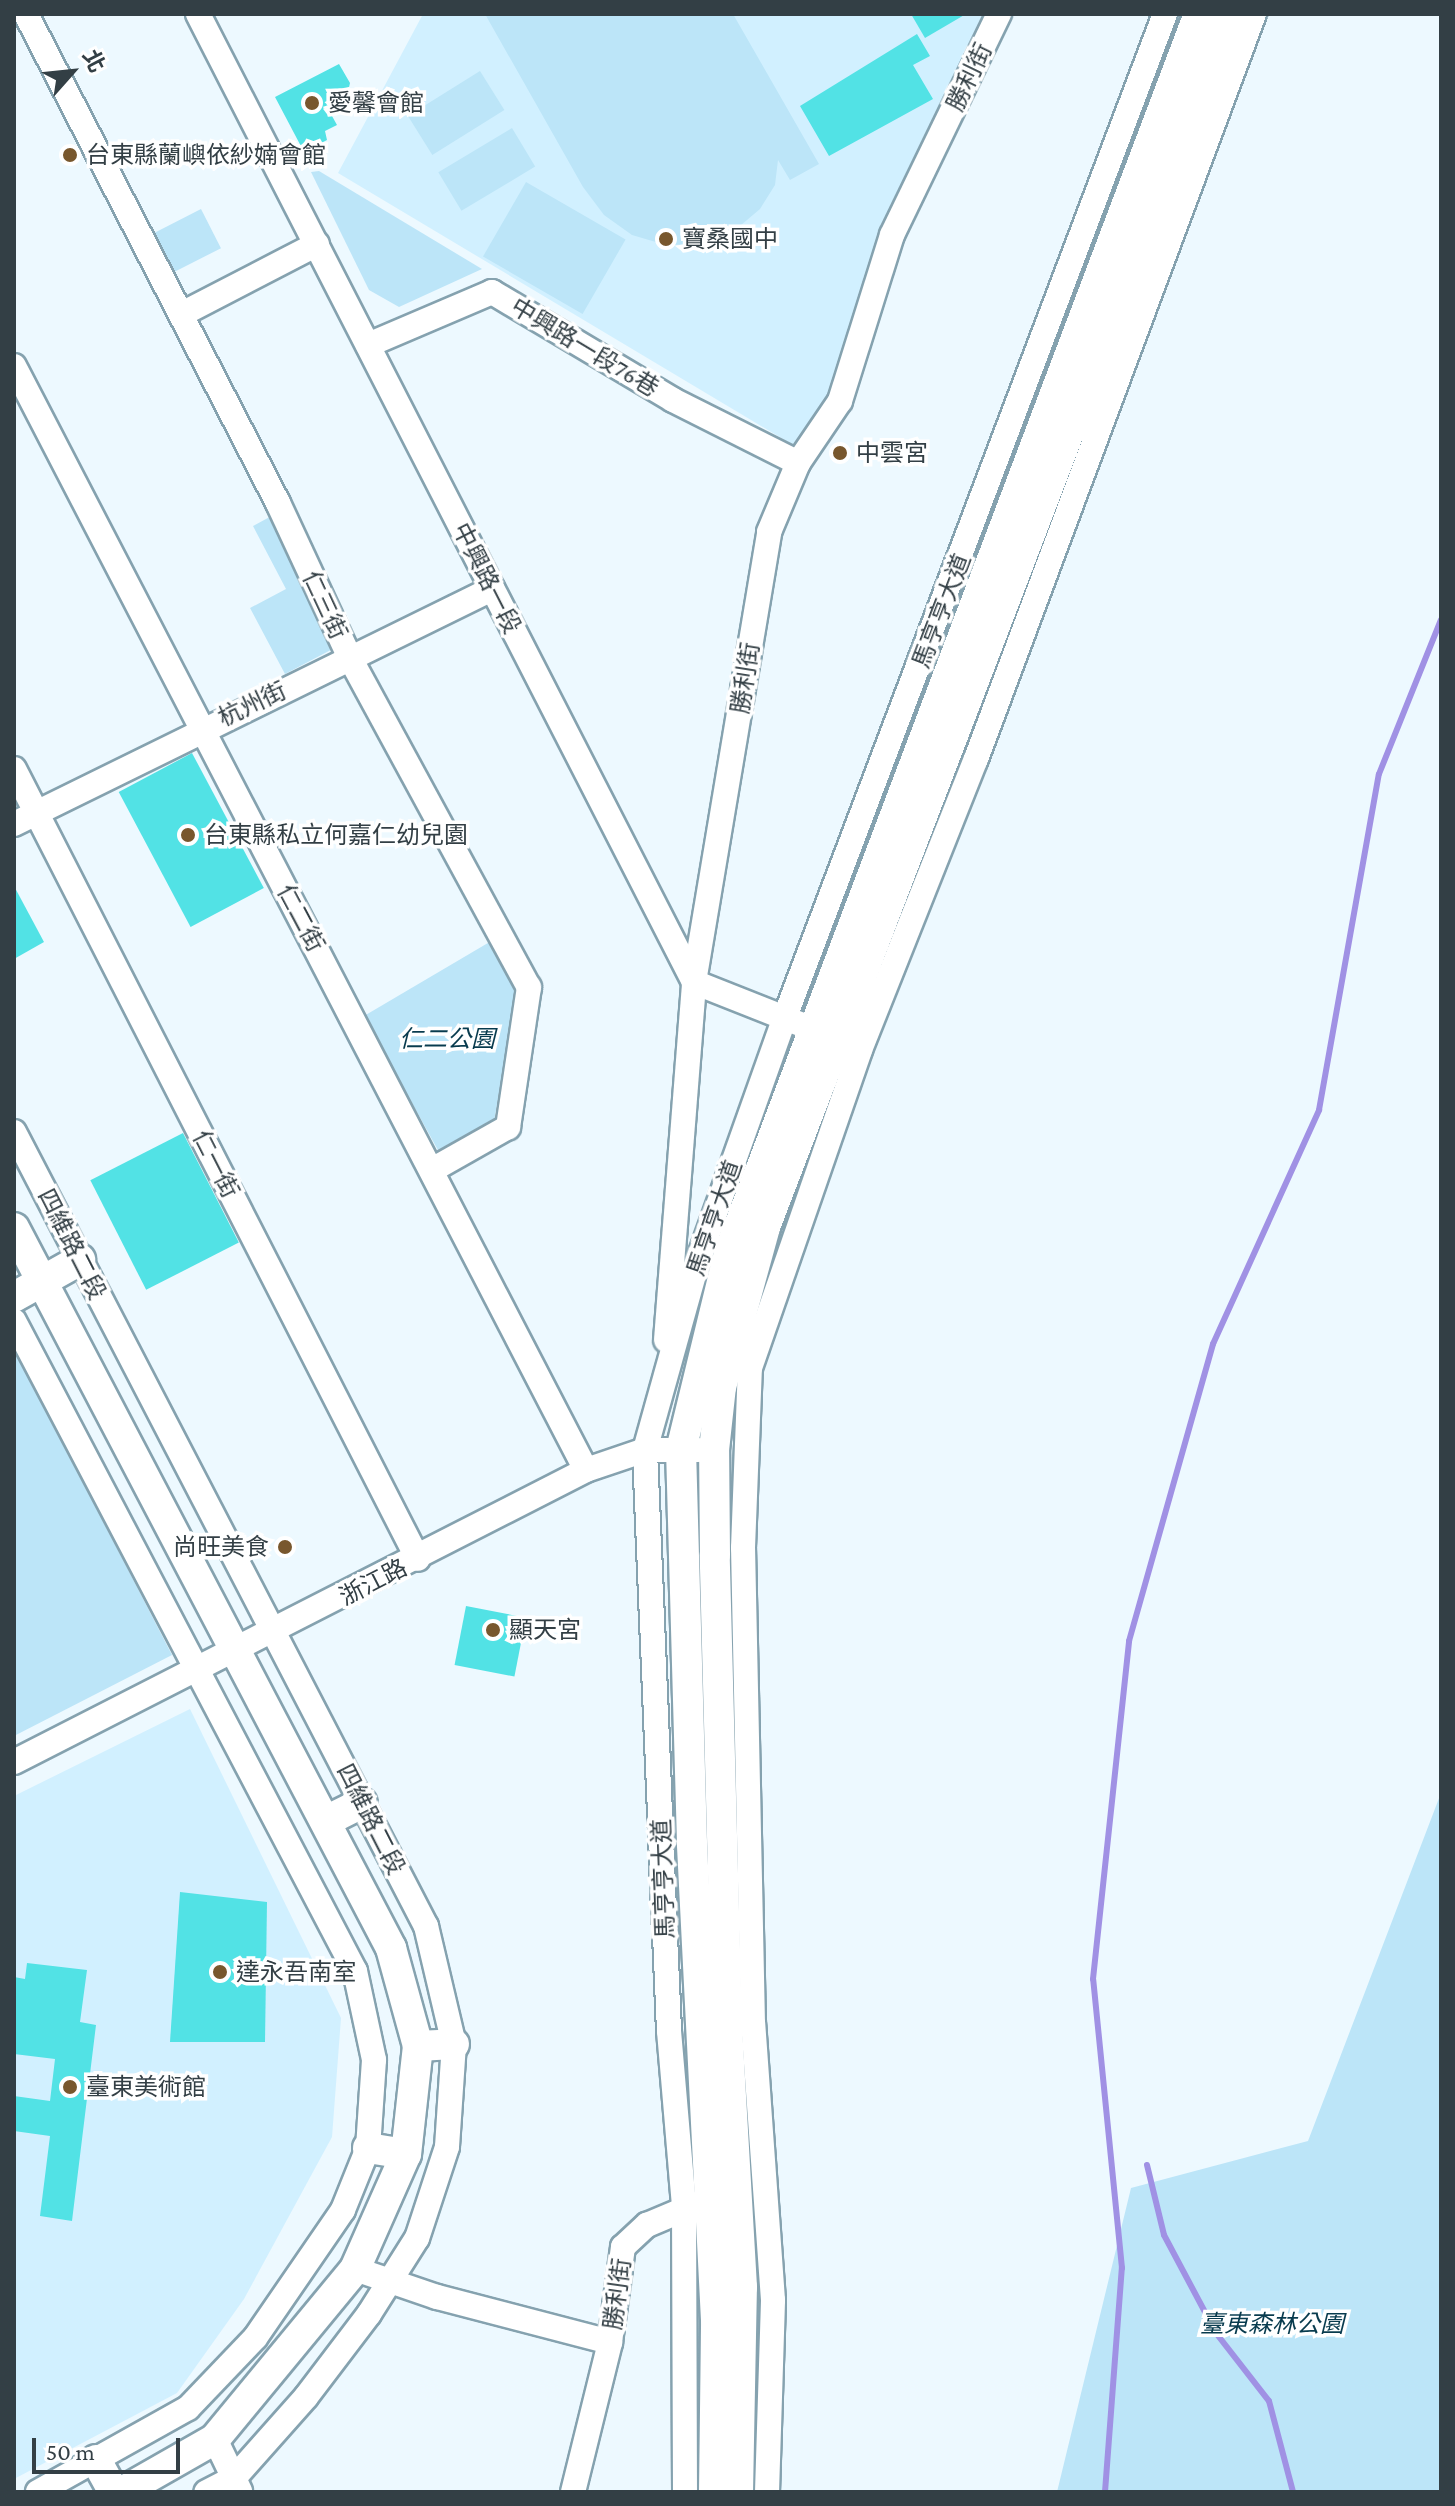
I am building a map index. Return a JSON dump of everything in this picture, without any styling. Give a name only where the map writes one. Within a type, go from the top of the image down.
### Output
[{"type":"street","name":"仁三街","points":[[26,14],[182,314],[350,658],[529,987],[508,1127],[432,1170]]},
{"type":"street","name":"中興路一段","points":[[198,14],[694,982]]},
{"type":"street","name":"勝利街","points":[[664,1390],[694,982],[769,532],[798,463],[840,401],[892,235],[999,14]]},
{"type":"street","name":"馬亨亨大道","points":[[727,2026],[688,1704],[681,1450],[729,1253],[838,1041],[976,759],[1106,289],[1165,14]]},
{"type":"street","name":"馬亨亨大道","points":[[714,2492],[716,2320],[724,2202],[732,1698],[728,1454],[721,1387],[765,1227],[838,1041],[1106,289],[1199,14]]},
{"type":"street","name":"馬亨亨大道","points":[[738,2492],[742,2287],[724,2202],[669,2031],[645,1450],[696,1267],[785,1017],[1229,14]]},
{"type":"street","name":"馬亨亨大道","points":[[1106,289],[1254,14]]},
{"type":"street","points":[[182,314],[317,244]]},
{"type":"street","name":"中興路一段76巷","points":[[368,345],[492,292],[673,400],[798,463]]},
{"type":"street","name":"仁二街","points":[[14,366],[586,1470]]},
{"type":"street","name":"杭州街","points":[[14,824],[202,727],[492,589]]},
{"type":"street","name":"仁一街","points":[[14,769],[418,1559]]},
{"type":"street","points":[[694,982],[838,1041]]},
{"type":"street","name":"四維路二段","points":[[14,1132],[426,1926],[454,2044],[447,2147],[417,2238],[389,2283],[306,2397],[237,2485],[206,2492]]},
{"type":"street","name":"四維路二段","points":[[14,1228],[238,1648],[391,1948],[418,2046],[406,2154],[355,2269],[215,2439],[122,2492]]},
{"type":"street","points":[[14,1297],[80,1260]]},
{"type":"street","points":[[14,1321],[355,1971],[374,2060],[368,2148],[343,2210],[255,2338],[188,2408],[38,2492]]},
{"type":"street","name":"浙江路","points":[[14,1762],[418,1559],[586,1470],[645,1450],[728,1454]]},
{"type":"street","points":[[656,1706],[688,1704]]},
{"type":"street","points":[[326,1821],[362,1803]]},
{"type":"street","points":[[669,2031],[727,2026]]},
{"type":"street","points":[[418,2046],[454,2044]]},
{"type":"street","points":[[368,2148],[406,2154]]},
{"type":"street","name":"勝利街","points":[[573,2492],[610,2342],[623,2247],[647,2225],[724,2202]]},
{"type":"street","name":"馬亨亨大道","points":[[685,2492],[724,2202]]},
{"type":"street","name":"馬亨亨大道","points":[[724,2202],[773,2300],[767,2492]]},
{"type":"street","points":[[355,2269],[389,2283],[610,2342]]},
{"type":"street","points":[[215,2439],[237,2485]]},
{"type":"street","points":[[96,2460],[114,2492]]},
{"type":"shaded area","name":"寶桑國中","points":[[423,14],[985,14],[898,197],[842,378],[798,448],[338,173]]},
{"type":"shaded area","points":[[190,1709],[341,2018],[332,2137],[244,2299],[177,2393],[14,2479],[14,1796]]},
{"type":"green space","points":[[485,14],[733,14],[819,164],[790,180],[778,160],[775,185],[760,209],[734,231],[701,244],[666,245],[632,235],[604,215],[583,187]]},
{"type":"green space","points":[[480,71],[504,110],[432,155],[408,116]]},
{"type":"green space","points":[[512,128],[535,167],[461,211],[438,172]]},
{"type":"green space","points":[[319,171],[482,269],[399,307],[369,290],[311,172]]},
{"type":"green space","points":[[526,182],[626,240],[583,314],[483,256]]},
{"type":"green space","points":[[201,209],[221,248],[170,274],[150,235]]},
{"type":"green space","points":[[277,513],[346,642],[285,674],[250,608],[286,589],[253,526]]},
{"type":"green space","name":"仁二公園","points":[[493,940],[517,989],[494,1122],[439,1152],[364,1016]]},
{"type":"green space","points":[[14,1348],[172,1655],[14,1736]]},
{"type":"green space","name":"臺東森林公園","points":[[1441,1793],[1441,2492],[1057,2492],[1131,2188],[1308,2141]]},
{"type":"building","points":[[911,14],[966,14],[925,38]]},
{"type":"building","points":[[917,34],[930,56],[913,65],[933,99],[829,156],[800,106]]},
{"type":"building","name":"愛馨會館","points":[[339,64],[350,83],[344,109],[332,116],[337,125],[325,131],[327,140],[304,152],[275,97]]},
{"type":"building","name":"台東縣私立何嘉仁幼兒園","points":[[192,753],[264,888],[191,927],[119,792]]},
{"type":"building","points":[[14,886],[44,942],[14,959]]},
{"type":"building","points":[[183,1133],[239,1243],[146,1290],[90,1180]]},
{"type":"building","name":"顯天宮","points":[[466,1606],[526,1618],[514,1677],[455,1665]]},
{"type":"building","name":"達永吾南室","points":[[180,1892],[267,1902],[265,2042],[170,2042]]},
{"type":"building","name":"臺東美術館","points":[[27,1963],[87,1970],[80,2022],[96,2025],[72,2221],[40,2216],[50,2136],[14,2131],[14,2096],[50,2101],[55,2059],[14,2054],[14,1977],[25,1979]]},
{"type":"waterway","points":[[1105,2492],[1122,2268],[1093,1979],[1129,1641],[1213,1344],[1319,1110],[1379,774],[1441,620]]},
{"type":"waterway","points":[[1147,2165],[1164,2235],[1216,2333],[1269,2401],[1293,2492]]},
{"type":"place","name":"愛馨會館","points":[[312,103]]},
{"type":"place","name":"台東縣蘭嶼依紗婻會館","points":[[70,155]]},
{"type":"place","name":"寶桑國中","points":[[666,239]]},
{"type":"place","name":"中雲宮","points":[[840,453]]},
{"type":"place","name":"台東縣私立何嘉仁幼兒園","points":[[188,835]]},
{"type":"place","name":"尚旺美食","points":[[285,1547]]},
{"type":"place","name":"顯天宮","points":[[493,1630]]},
{"type":"place","name":"達永吾南室","points":[[220,1972]]},
{"type":"place","name":"臺東美術館","points":[[70,2087]]}]
